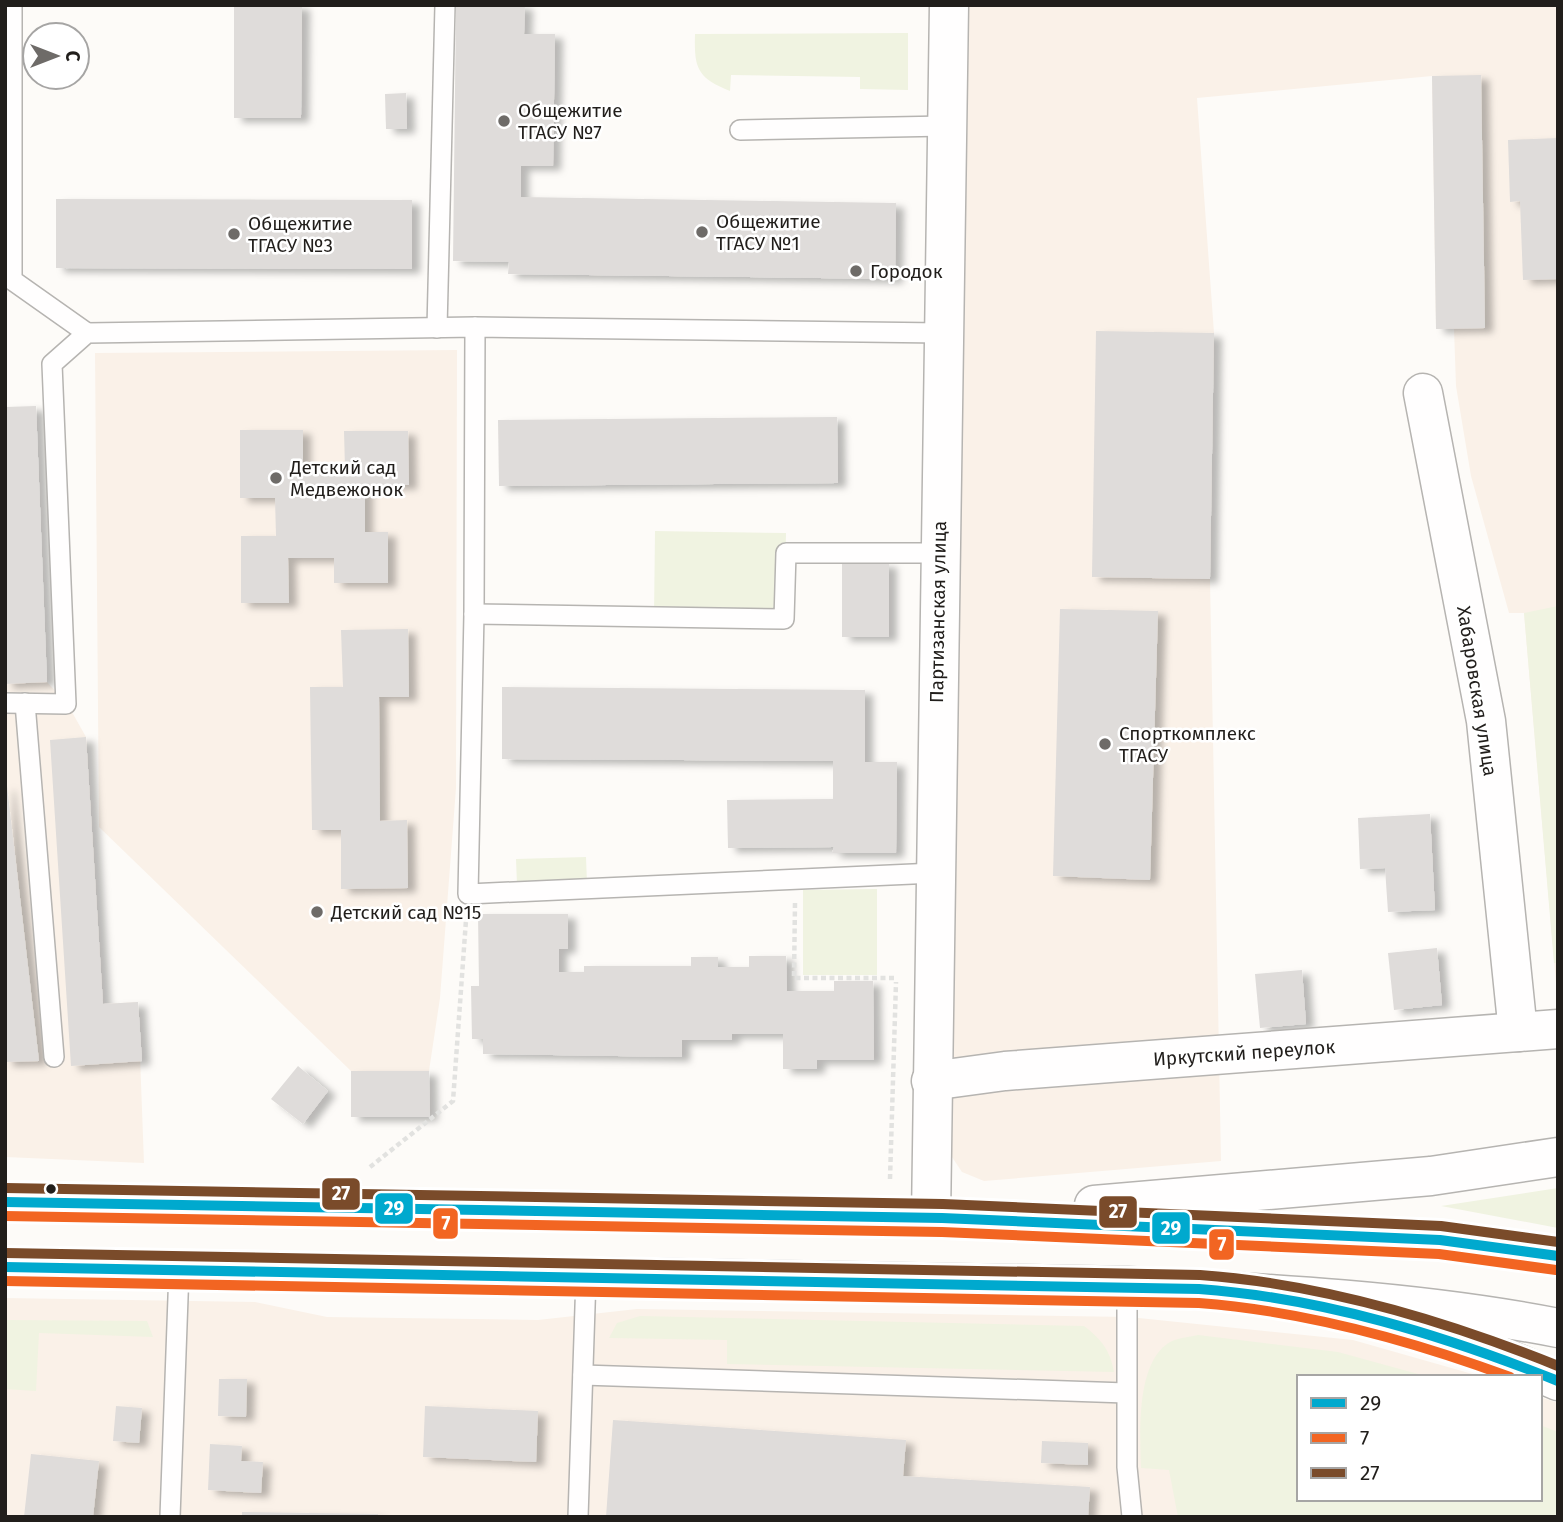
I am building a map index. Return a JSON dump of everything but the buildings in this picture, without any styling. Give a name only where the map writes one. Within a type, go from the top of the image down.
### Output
[{"type":"main road","name":"Партизанская улица","points":[[937,1218],[931,1081],[949,5]]},
{"type":"main road","name":"Хабаровская улица","points":[[1423,393],[1486,721],[1518,1032]]},
{"type":"main road","name":"Иркутский переулок","points":[[931,1081],[1005,1071],[1558,1029]]},
{"type":"main road","points":[[937,1218],[1431,1176],[1558,1157]]},
{"type":"main road","points":[[5,1202],[937,1218],[1440,1240],[1558,1256]]},
{"type":"main road","points":[[5,1267],[1127,1286],[1223,1291],[1497,1316],[1558,1328]]},
{"type":"main road","points":[[1223,1291],[1358,1314],[1493,1353],[1558,1381]]},
{"type":"lane","points":[[12,5],[9,280],[87,333],[475,327],[942,333]]},
{"type":"lane","points":[[437,328],[445,5]]},
{"type":"lane","points":[[740,130],[946,125]]},
{"type":"lane","points":[[475,327],[474,614],[468,894],[935,873]]},
{"type":"lane","points":[[5,704],[66,704],[52,365],[87,333]]},
{"type":"lane","points":[[474,614],[784,619],[786,553],[939,553]]},
{"type":"lane","points":[[25,703],[54,1056]]},
{"type":"lane","points":[[170,1517],[179,1270]]},
{"type":"lane","points":[[578,1517],[586,1277]]},
{"type":"lane","points":[[1127,1286],[1127,1467],[1132,1517]]},
{"type":"lane","points":[[583,1375],[1126,1394]]},
{"type":"path","points":[[795,881],[794,978],[896,978]]},
{"type":"path","points":[[370,1167],[453,1101],[468,894]]},
{"type":"shaded area","points":[[965,5],[1558,5],[1558,1006],[1524,613],[1509,613],[1471,476],[1456,386],[1454,329],[1436,329],[1432,76],[1197,98],[1214,333],[1210,580],[1221,1161],[984,1181],[962,1172],[950,1154]]},
{"type":"shaded area","points":[[457,350],[456,788],[440,998],[429,1071],[351,1071],[99,827],[95,353]]},
{"type":"shaded area","points":[[5,407],[47,682],[68,705],[86,737],[103,1004],[138,1002],[144,1163],[5,1157]]},
{"type":"shaded area","points":[[5,1298],[255,1302],[327,1317],[538,1320],[637,1309],[1129,1317],[1353,1340],[1476,1375],[1297,1375],[1297,1501],[1542,1501],[1542,1398],[1558,1403],[1558,1517],[5,1517]]},
{"type":"green space","points":[[908,33],[908,90],[860,89],[860,77],[731,75],[730,91],[704,76],[695,55],[695,34]]},
{"type":"green space","points":[[655,531],[786,533],[784,619],[654,616]]},
{"type":"green space","points":[[1558,606],[1558,963],[1554,963],[1524,613]]},
{"type":"green space","points":[[586,857],[587,883],[517,885],[516,859]]},
{"type":"green space","points":[[877,889],[877,975],[803,975],[803,890]]},
{"type":"green space","points":[[1558,1188],[1558,1228],[1441,1206]]},
{"type":"green space","points":[[640,1316],[1084,1326],[1104,1346],[1114,1372],[727,1364],[727,1340],[609,1338],[617,1323]]},
{"type":"green space","points":[[5,1320],[147,1321],[153,1337],[39,1333],[36,1391],[5,1389]]},
{"type":"green space","points":[[1198,1335],[1338,1352],[1422,1375],[1297,1375],[1297,1501],[1542,1501],[1542,1426],[1558,1432],[1558,1517],[1178,1517],[1169,1470],[1141,1468],[1140,1437],[1142,1402],[1150,1368],[1157,1354],[1167,1344]]},
{"type":"transit line","name":"27","points":[[5,1188],[943,1204],[1441,1226],[1558,1242]]},
{"type":"transit line","name":"29","points":[[5,1202],[942,1218],[1440,1240],[1558,1256]]},
{"type":"transit line","name":"7","points":[[5,1216],[942,1232],[1439,1254],[1556,1270]]},
{"type":"transit line","name":"27","points":[[5,1253],[1200,1275],[1292,1287],[1383,1307],[1427,1319],[1558,1366]]},
{"type":"transit line","name":"29","points":[[5,1267],[1199,1289],[1291,1301],[1382,1321],[1471,1348],[1558,1381]]},
{"type":"transit line","name":"7","points":[[5,1281],[1199,1303],[1278,1313],[1357,1329],[1504,1375]]},
{"type":"place","name":"Общежитие ТГАСУ №7","points":[[504,121]]},
{"type":"place","name":"Общежитие ТГАСУ №1","points":[[702,232]]},
{"type":"place","name":"Общежитие ТГАСУ №3","points":[[234,234]]},
{"type":"place","name":"Городок","points":[[856,271]]},
{"type":"place","name":"Детский сад Медвежонок","points":[[276,478]]},
{"type":"place","name":"Спорткомплекс ТГАСУ","points":[[1105,744]]},
{"type":"place","name":"Детский сад №15","points":[[317,912]]}]
